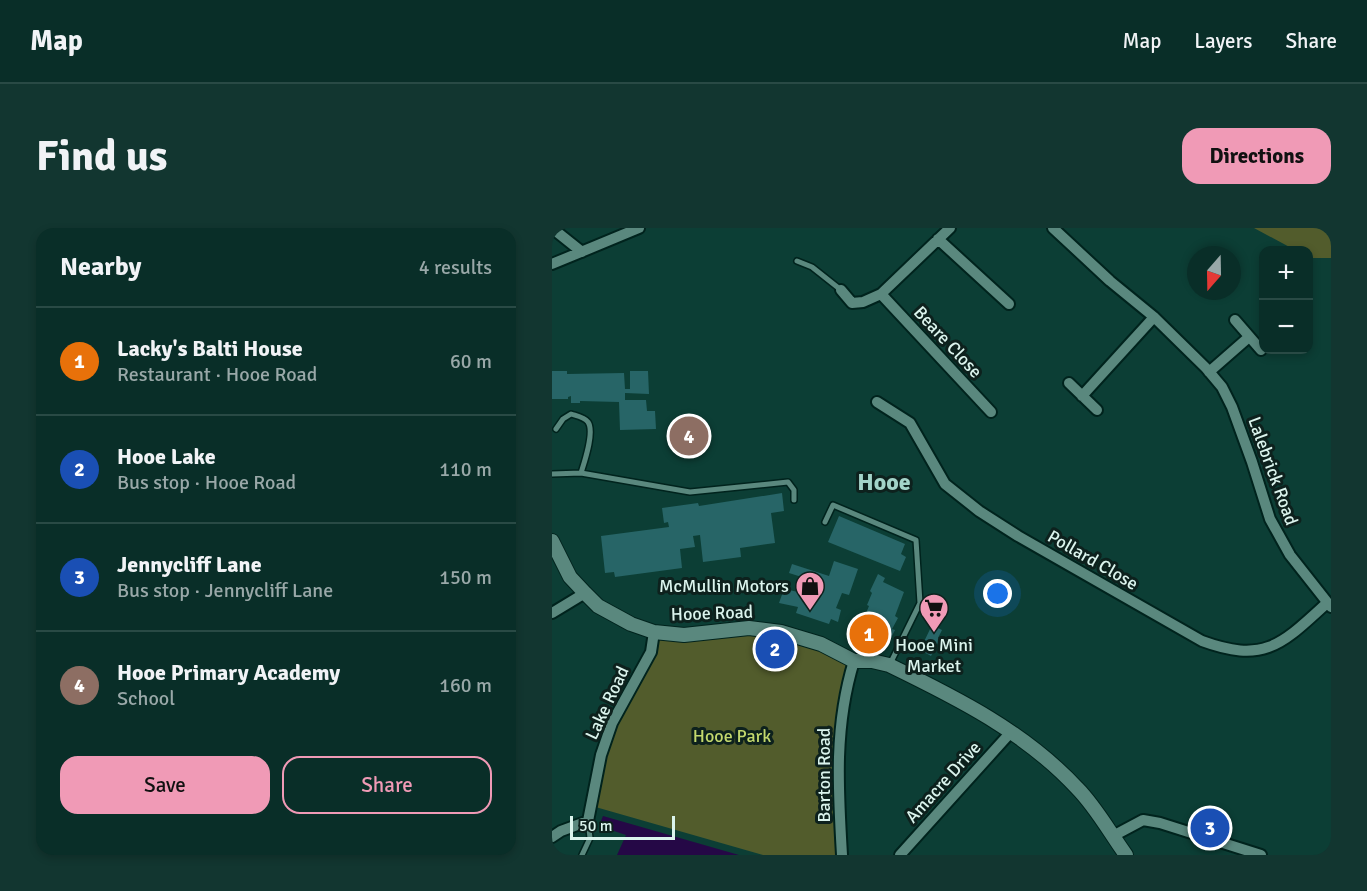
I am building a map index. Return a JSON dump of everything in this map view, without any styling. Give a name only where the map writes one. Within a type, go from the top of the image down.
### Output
[{"type":"street","points":[[552,228],[582,252]]},
{"type":"street","points":[[552,264],[639,228]]},
{"type":"street","points":[[842,290],[852,303],[863,302],[881,294],[950,228]]},
{"type":"street","name":"Lalebrick Road","points":[[1053,228],[1110,281],[1154,317],[1222,387],[1232,407],[1270,519],[1290,555],[1329,606]]},
{"type":"street","points":[[938,239],[1009,304]]},
{"type":"street","name":"Beare Close","points":[[881,294],[991,412]]},
{"type":"street","points":[[1082,396],[1154,317]]},
{"type":"street","points":[[1235,320],[1259,348]]},
{"type":"street","points":[[1209,372],[1250,337]]},
{"type":"street","points":[[1069,383],[1097,410]]},
{"type":"street","name":"Pollard Close","points":[[877,402],[910,423],[945,484],[979,511],[1018,536],[1202,641],[1225,649],[1250,651],[1271,647],[1290,637],[1329,606]]},
{"type":"street","name":"Hooe Road","points":[[552,541],[570,576],[585,593],[598,606],[631,624],[654,632],[684,635],[749,628],[781,632],[821,644],[855,661],[872,661],[889,665],[986,715],[1011,732],[1078,788],[1126,855]]},
{"type":"street","points":[[552,613],[585,593]]},
{"type":"street","name":"Lake Road","points":[[588,821],[601,755],[612,723],[651,652],[654,632]]},
{"type":"street","name":"Barton Road","points":[[842,855],[837,761],[841,717],[855,661]]},
{"type":"street","name":"Amacre Drive","points":[[900,855],[1011,732]]},
{"type":"street","points":[[1113,836],[1143,820],[1160,823],[1262,855]]},
{"type":"street","points":[[552,837],[561,831],[588,821]]},
{"type":"lane","points":[[796,261],[812,267],[842,290]]},
{"type":"lane","points":[[556,429],[571,414],[587,421],[590,427],[590,438],[580,474]]},
{"type":"lane","points":[[552,474],[580,474],[690,492],[788,482],[794,490],[794,500]]},
{"type":"lane","points":[[825,522],[832,505],[916,540],[920,603],[889,665]]},
{"type":"lane","points":[[582,855],[590,838],[588,821]]},
{"type":"green space","points":[[1254,228],[1331,228],[1331,258],[1313,258],[1313,246],[1288,246]]},
{"type":"green space","name":"Hooe Park","points":[[749,628],[854,661],[841,717],[841,855],[763,855],[592,806],[601,755],[640,670],[654,632]]},
{"type":"shaded area","points":[[603,816],[739,855],[617,855],[626,835],[599,826]]},
{"type":"building","points":[[552,371],[567,371],[567,374],[624,373],[625,389],[630,389],[630,371],[648,371],[649,394],[625,393],[625,400],[646,400],[647,411],[655,411],[656,429],[620,430],[619,402],[580,401],[580,403],[571,403],[571,396],[568,399],[552,399]]},
{"type":"building","points":[[782,493],[784,511],[771,513],[775,543],[740,548],[741,557],[703,562],[700,535],[693,536],[695,547],[680,549],[682,568],[615,577],[614,572],[605,573],[601,536],[669,527],[668,522],[664,523],[662,508],[698,503],[699,506]]},
{"type":"building","points":[[839,516],[905,544],[901,554],[906,557],[900,571],[828,542]]},
{"type":"building","points":[[834,561],[858,569],[849,595],[842,593],[836,608],[841,610],[838,622],[831,619],[829,624],[796,613],[798,607],[779,603],[784,589],[803,593],[808,579],[789,573],[792,564],[829,576]]},
{"type":"building","points":[[878,574],[885,578],[883,582],[904,592],[895,616],[898,618],[892,629],[895,630],[888,644],[862,631],[868,619],[864,618],[872,593],[870,591]]},
{"type":"building","points":[[932,625],[942,630],[931,656],[920,650]]},
{"type":"place","name":"Hooe Primary Academy","points":[[689,436]]},
{"type":"place","name":"McMullin Motors","points":[[810,612]]},
{"type":"place","name":"Lacky's Balti House","points":[[869,634]]},
{"type":"place","name":"Hooe Mini Market","points":[[934,634]]},
{"type":"place","name":"Hooe Lake","points":[[775,649]]},
{"type":"place","name":"Jennycliff Lane","points":[[1210,828]]},
{"type":"district","name":"Hooe","points":[[884,482]]}]
